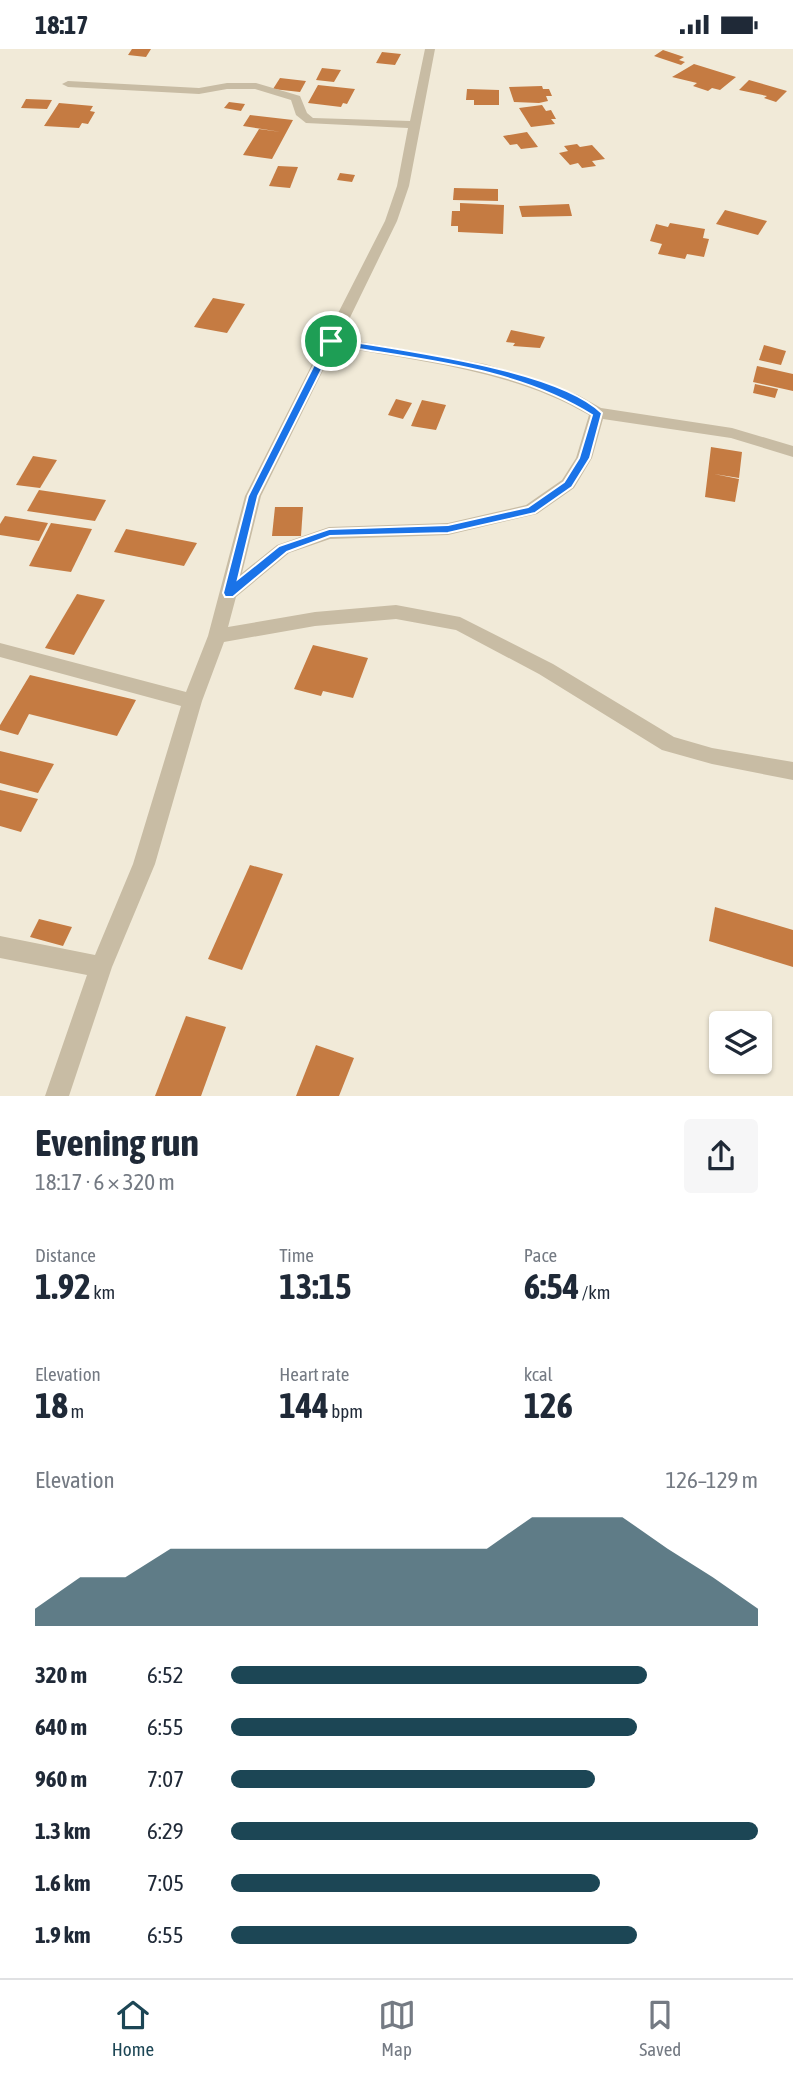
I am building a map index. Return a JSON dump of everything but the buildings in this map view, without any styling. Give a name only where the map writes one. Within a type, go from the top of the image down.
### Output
[{"type":"street","points":[[57,1096],[101,967],[144,863],[192,701],[217,636],[253,496],[391,221],[403,186],[430,49]]},
{"type":"street","points":[[68,84],[199,92],[226,86],[256,86],[296,98],[302,115],[310,121],[414,125]]},
{"type":"street","points":[[331,341],[485,369],[530,381],[573,399],[597,413],[732,433],[793,452]]},
{"type":"street","points":[[229,593],[283,549],[329,533],[448,529],[531,510],[568,484],[584,458],[597,413]]},
{"type":"street","points":[[217,636],[315,619],[396,611],[460,624],[547,669],[668,744],[712,756],[793,771]]},
{"type":"street","points":[[0,650],[192,701]]},
{"type":"street","points":[[0,947],[101,967]]},
{"type":"route","points":[[331,341],[485,369],[530,381],[573,399],[597,413],[584,458],[568,484],[531,510],[448,529],[329,533],[283,549],[229,593],[253,496],[331,341]]}]
